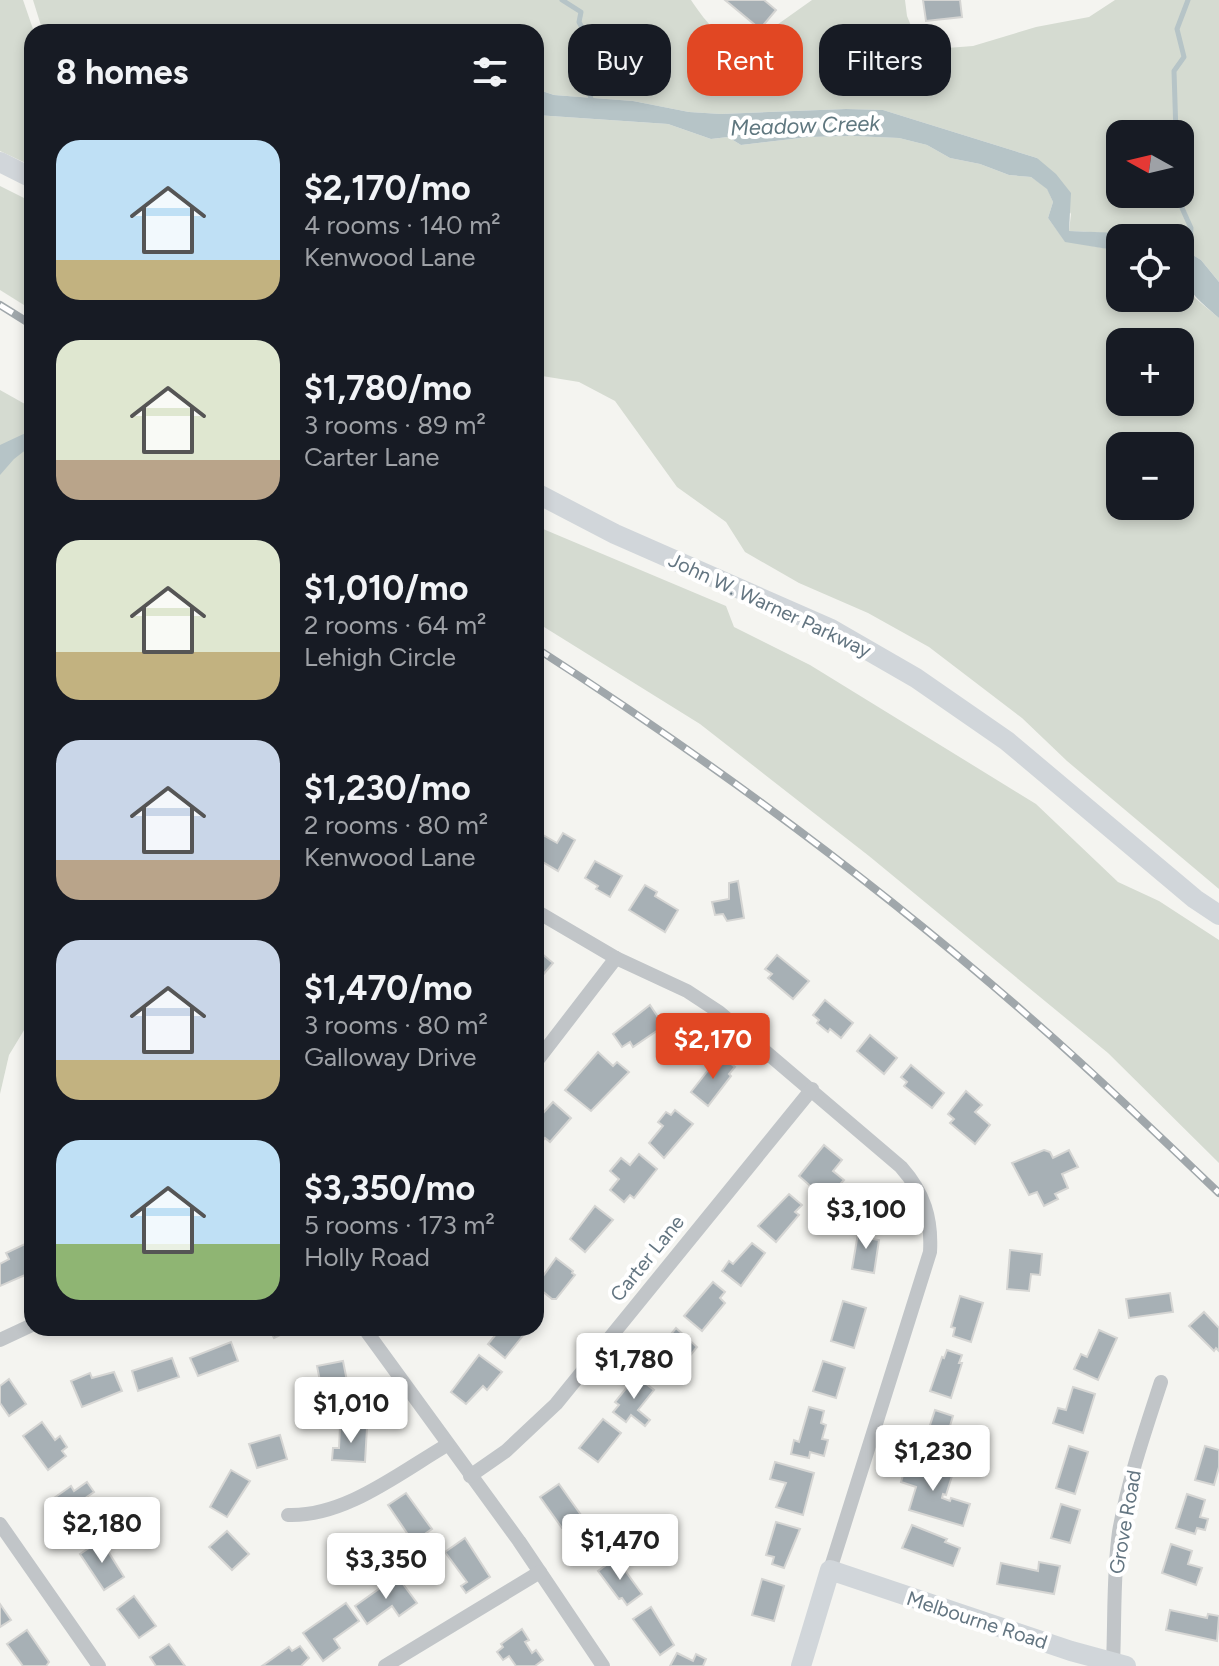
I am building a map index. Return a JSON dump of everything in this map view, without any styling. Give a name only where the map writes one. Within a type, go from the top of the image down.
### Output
[{"type":"main road","points":[[0,162],[24,174]]},
{"type":"main road","name":"John W. Warner Parkway","points":[[544,497],[615,534],[831,629],[916,678],[1007,741],[1195,899],[1219,915]]},
{"type":"main road","points":[[801,1666],[830,1570]]},
{"type":"main road","name":"Melbourne Road","points":[[830,1570],[1117,1665]]},
{"type":"street","points":[[544,916],[616,958],[687,991],[719,1012],[901,1167],[913,1181],[928,1211],[930,1252],[830,1570]]},
{"type":"street","points":[[544,1052],[616,958]]},
{"type":"street","name":"Carter Lane","points":[[470,1476],[506,1451],[556,1404],[812,1089]]},
{"type":"street","points":[[0,1340],[24,1329]]},
{"type":"street","points":[[370,1336],[540,1572],[603,1666]]},
{"type":"street","name":"Grove Road","points":[[1117,1665],[1114,1587],[1119,1534],[1127,1491],[1161,1382]]},
{"type":"street","points":[[288,1515],[306,1516],[339,1508],[447,1445]]},
{"type":"street","points":[[0,1524],[99,1666]]},
{"type":"street","points":[[385,1666],[540,1572]]},
{"type":"shaded area","points":[[0,0],[23,0],[31,24],[24,24],[24,162],[0,151]]},
{"type":"shaded area","points":[[33,0],[691,0],[710,24],[687,24],[687,96],[803,96],[803,24],[778,24],[812,0],[905,0],[910,24],[819,24],[819,96],[951,96],[951,48],[973,46],[1036,27],[1089,17],[1115,0],[1219,0],[1219,282],[1194,256],[1194,224],[1106,224],[1106,234],[1069,231],[1071,214],[1037,158],[883,110],[721,114],[689,112],[633,101],[554,95],[544,92],[544,24],[40,24]]},
{"type":"shaded area","points":[[544,116],[668,124],[711,139],[728,137],[741,145],[809,137],[852,136],[899,138],[927,145],[950,158],[980,164],[1009,175],[1031,177],[1047,188],[1053,202],[1048,218],[1065,241],[1106,248],[1106,312],[1194,312],[1194,296],[1219,318],[1219,889],[1067,761],[1022,718],[929,647],[868,613],[799,583],[745,552],[726,522],[677,487],[615,401],[579,382],[544,376]]},
{"type":"shaded area","points":[[0,186],[24,198],[24,305],[0,290]]},
{"type":"shaded area","points":[[0,390],[24,404],[24,1030],[9,1055],[0,1094]]},
{"type":"shaded area","points":[[544,529],[726,606],[734,627],[810,665],[1036,804],[1118,882],[1159,901],[1219,940],[1219,1163],[1108,1053],[869,856],[700,724],[544,627]]},
{"type":"water","name":"Meadow Creek","points":[[544,92],[721,114],[883,110],[1037,158],[1056,174],[1071,193],[1069,231],[1106,232],[1106,249],[1065,242],[1048,218],[1053,202],[1047,189],[1031,177],[1009,175],[980,164],[950,158],[927,145],[899,138],[852,136],[809,137],[741,145],[728,137],[711,139],[668,124],[544,116]]},
{"type":"water","points":[[1194,256],[1219,282],[1219,318],[1194,294]]},
{"type":"water","points":[[24,434],[24,451],[0,475],[0,445]]},
{"type":"building","points":[[725,0],[764,0],[776,10],[764,24],[754,24]]},
{"type":"building","points":[[923,0],[960,0],[962,17],[926,21]]},
{"type":"building","points":[[563,833],[575,840],[558,871],[544,863],[544,836],[557,843]]},
{"type":"building","points":[[595,861],[622,876],[610,897],[585,878]]},
{"type":"building","points":[[738,881],[744,918],[727,921],[723,914],[715,915],[712,902],[729,899],[729,883]]},
{"type":"building","points":[[645,885],[657,892],[655,896],[678,910],[665,932],[629,910]]},
{"type":"building","points":[[777,955],[809,981],[793,999],[768,978],[772,974],[765,969]]},
{"type":"building","points":[[544,956],[553,963],[544,974]]},
{"type":"building","points":[[825,1000],[853,1023],[841,1038],[817,1023],[819,1020],[813,1015]]},
{"type":"building","points":[[650,1005],[664,1026],[633,1047],[630,1042],[622,1047],[613,1034]]},
{"type":"building","points":[[870,1035],[897,1058],[884,1074],[857,1051]]},
{"type":"building","points":[[598,1052],[613,1066],[617,1062],[629,1072],[591,1111],[565,1090]]},
{"type":"building","points":[[720,1055],[735,1067],[708,1106],[691,1092]]},
{"type":"building","points":[[911,1065],[944,1093],[932,1108],[904,1086],[907,1082],[901,1077]]},
{"type":"building","points":[[966,1091],[982,1105],[975,1112],[990,1125],[975,1144],[950,1123],[954,1119],[948,1114]]},
{"type":"building","points":[[553,1102],[571,1118],[550,1142],[544,1139],[544,1112]]},
{"type":"building","points":[[675,1110],[693,1124],[664,1158],[649,1143],[663,1126],[658,1122],[666,1112],[671,1115]]},
{"type":"building","points":[[824,1145],[842,1160],[833,1171],[844,1180],[831,1194],[821,1185],[816,1191],[799,1176]]},
{"type":"building","points":[[1044,1150],[1050,1152],[1053,1158],[1069,1150],[1078,1167],[1062,1174],[1068,1188],[1055,1194],[1058,1199],[1044,1206],[1037,1192],[1029,1195],[1012,1163]]},
{"type":"building","points":[[639,1154],[657,1169],[634,1198],[630,1195],[624,1202],[610,1190],[619,1179],[610,1171],[621,1158],[630,1165]]},
{"type":"building","points":[[789,1194],[802,1205],[795,1212],[799,1215],[776,1242],[758,1226]]},
{"type":"building","points":[[595,1206],[613,1220],[585,1252],[570,1239]]},
{"type":"building","points":[[859,1227],[874,1229],[872,1239],[879,1240],[874,1273],[852,1269]]},
{"type":"building","points":[[752,1243],[765,1253],[741,1286],[722,1271],[729,1261],[733,1264]]},
{"type":"building","points":[[24,1244],[24,1276],[0,1286],[0,1264],[9,1259],[6,1253]]},
{"type":"building","points":[[1010,1250],[1042,1254],[1040,1275],[1031,1274],[1029,1291],[1007,1289]]},
{"type":"building","points":[[556,1258],[575,1275],[556,1299],[552,1299],[544,1292],[544,1275]]},
{"type":"building","points":[[713,1282],[725,1292],[720,1298],[725,1303],[702,1331],[684,1316]]},
{"type":"building","points":[[1170,1293],[1173,1312],[1129,1318],[1126,1299]]},
{"type":"building","points":[[960,1296],[983,1303],[971,1342],[953,1336],[955,1328],[951,1327]]},
{"type":"building","points":[[843,1301],[866,1308],[854,1348],[831,1341]]},
{"type":"building","points":[[1204,1312],[1219,1328],[1219,1351],[1216,1348],[1214,1351],[1189,1326]]},
{"type":"building","points":[[676,1328],[697,1347],[675,1374],[671,1370],[665,1378],[653,1368],[667,1348],[662,1345]]},
{"type":"building","points":[[1099,1330],[1117,1338],[1098,1380],[1074,1369],[1081,1354],[1087,1357]]},
{"type":"building","points":[[494,1336],[523,1336],[505,1358],[488,1344]]},
{"type":"building","points":[[231,1342],[238,1361],[198,1376],[190,1358]]},
{"type":"building","points":[[947,1350],[962,1355],[951,1398],[930,1391]]},
{"type":"building","points":[[479,1355],[502,1372],[487,1390],[483,1386],[466,1404],[451,1392]]},
{"type":"building","points":[[172,1358],[179,1377],[138,1391],[132,1371]]},
{"type":"building","points":[[343,1361],[352,1406],[326,1411],[317,1366]]},
{"type":"building","points":[[823,1361],[845,1368],[836,1398],[813,1391]]},
{"type":"building","points":[[114,1372],[122,1391],[82,1407],[71,1381],[90,1373],[92,1378]]},
{"type":"building","points":[[636,1376],[654,1390],[638,1410],[650,1420],[645,1426],[631,1415],[626,1422],[613,1412],[619,1405],[615,1402]]},
{"type":"building","points":[[9,1379],[26,1404],[9,1416],[0,1403],[0,1386]]},
{"type":"building","points":[[1073,1387],[1095,1394],[1083,1433],[1053,1423],[1058,1408],[1066,1410]]},
{"type":"building","points":[[809,1407],[824,1411],[821,1423],[826,1425],[822,1439],[828,1440],[824,1456],[810,1452],[809,1458],[791,1454],[794,1440],[799,1442]]},
{"type":"building","points":[[935,1410],[953,1416],[941,1456],[913,1447],[919,1429],[928,1431]]},
{"type":"building","points":[[603,1419],[621,1433],[598,1462],[579,1448]]},
{"type":"building","points":[[42,1422],[55,1440],[60,1436],[67,1447],[62,1451],[66,1456],[48,1470],[23,1436]]},
{"type":"building","points":[[340,1427],[367,1428],[365,1462],[332,1460],[333,1448],[339,1448]]},
{"type":"building","points":[[280,1435],[287,1459],[257,1468],[249,1444]]},
{"type":"building","points":[[1069,1446],[1088,1452],[1075,1494],[1056,1488]]},
{"type":"building","points":[[1205,1446],[1219,1450],[1219,1467],[1214,1485],[1195,1480]]},
{"type":"building","points":[[908,1458],[944,1469],[943,1473],[952,1476],[946,1495],[943,1494],[942,1498],[970,1504],[963,1526],[909,1510],[916,1487],[901,1482]]},
{"type":"building","points":[[775,1462],[814,1473],[803,1515],[776,1507],[786,1483],[770,1479]]},
{"type":"building","points":[[231,1470],[250,1481],[227,1517],[210,1507]]},
{"type":"building","points":[[87,1482],[94,1492],[81,1501],[91,1514],[74,1526],[54,1498],[71,1486],[74,1491]]},
{"type":"building","points":[[559,1484],[581,1515],[578,1517],[584,1525],[569,1535],[540,1497]]},
{"type":"building","points":[[406,1493],[432,1529],[413,1542],[388,1505]]},
{"type":"building","points":[[1187,1494],[1205,1500],[1200,1517],[1208,1519],[1205,1530],[1197,1528],[1195,1534],[1176,1528]]},
{"type":"building","points":[[1061,1504],[1080,1510],[1070,1543],[1051,1538]]},
{"type":"building","points":[[776,1522],[800,1529],[784,1568],[772,1564],[774,1557],[766,1555]]},
{"type":"building","points":[[912,1525],[947,1539],[945,1542],[960,1548],[953,1566],[902,1548]]},
{"type":"building","points":[[227,1531],[249,1554],[232,1570],[209,1547]]},
{"type":"building","points":[[465,1538],[490,1577],[466,1593],[461,1586],[467,1582],[445,1552]]},
{"type":"building","points":[[101,1540],[124,1577],[104,1590],[80,1554]]},
{"type":"building","points":[[1171,1544],[1192,1551],[1188,1564],[1202,1568],[1196,1585],[1162,1573]]},
{"type":"building","points":[[616,1558],[642,1594],[627,1605],[598,1571]]},
{"type":"building","points":[[1039,1562],[1060,1566],[1054,1594],[997,1584],[1001,1563],[1038,1571]]},
{"type":"building","points":[[397,1576],[417,1603],[399,1616],[392,1606],[367,1624],[355,1606]]},
{"type":"building","points":[[762,1579],[784,1586],[774,1621],[752,1615]]},
{"type":"building","points":[[134,1596],[156,1626],[139,1638],[117,1609]]},
{"type":"building","points":[[346,1603],[359,1621],[334,1639],[340,1648],[323,1661],[303,1633]]},
{"type":"building","points":[[0,1604],[11,1620],[0,1627]]},
{"type":"building","points":[[651,1607],[674,1645],[660,1655],[633,1619]]},
{"type":"building","points":[[1170,1610],[1207,1618],[1208,1614],[1219,1616],[1217,1641],[1166,1630]]},
{"type":"building","points":[[522,1629],[532,1653],[536,1650],[543,1660],[535,1666],[516,1666],[509,1656],[503,1660],[497,1652],[503,1647],[501,1644]]},
{"type":"building","points":[[27,1630],[49,1662],[46,1666],[23,1666],[7,1644]]},
{"type":"building","points":[[169,1644],[185,1666],[156,1666],[150,1657]]},
{"type":"building","points":[[300,1646],[309,1658],[301,1666],[262,1666],[289,1647],[292,1651]]},
{"type":"building","points":[[677,1653],[693,1661],[696,1654],[706,1659],[703,1666],[670,1666]]},
{"type":"waterway","points":[[562,0],[581,12],[579,22],[589,41],[583,61],[592,104]]},
{"type":"waterway","points":[[1176,120],[1174,71],[1184,57],[1177,29],[1188,0]]},
{"type":"waterway","points":[[1182,208],[1189,224]]},
{"type":"railway","points":[[0,305],[24,320]]},
{"type":"railway","points":[[544,653],[726,777],[910,916],[1052,1037],[1219,1193]]}]
